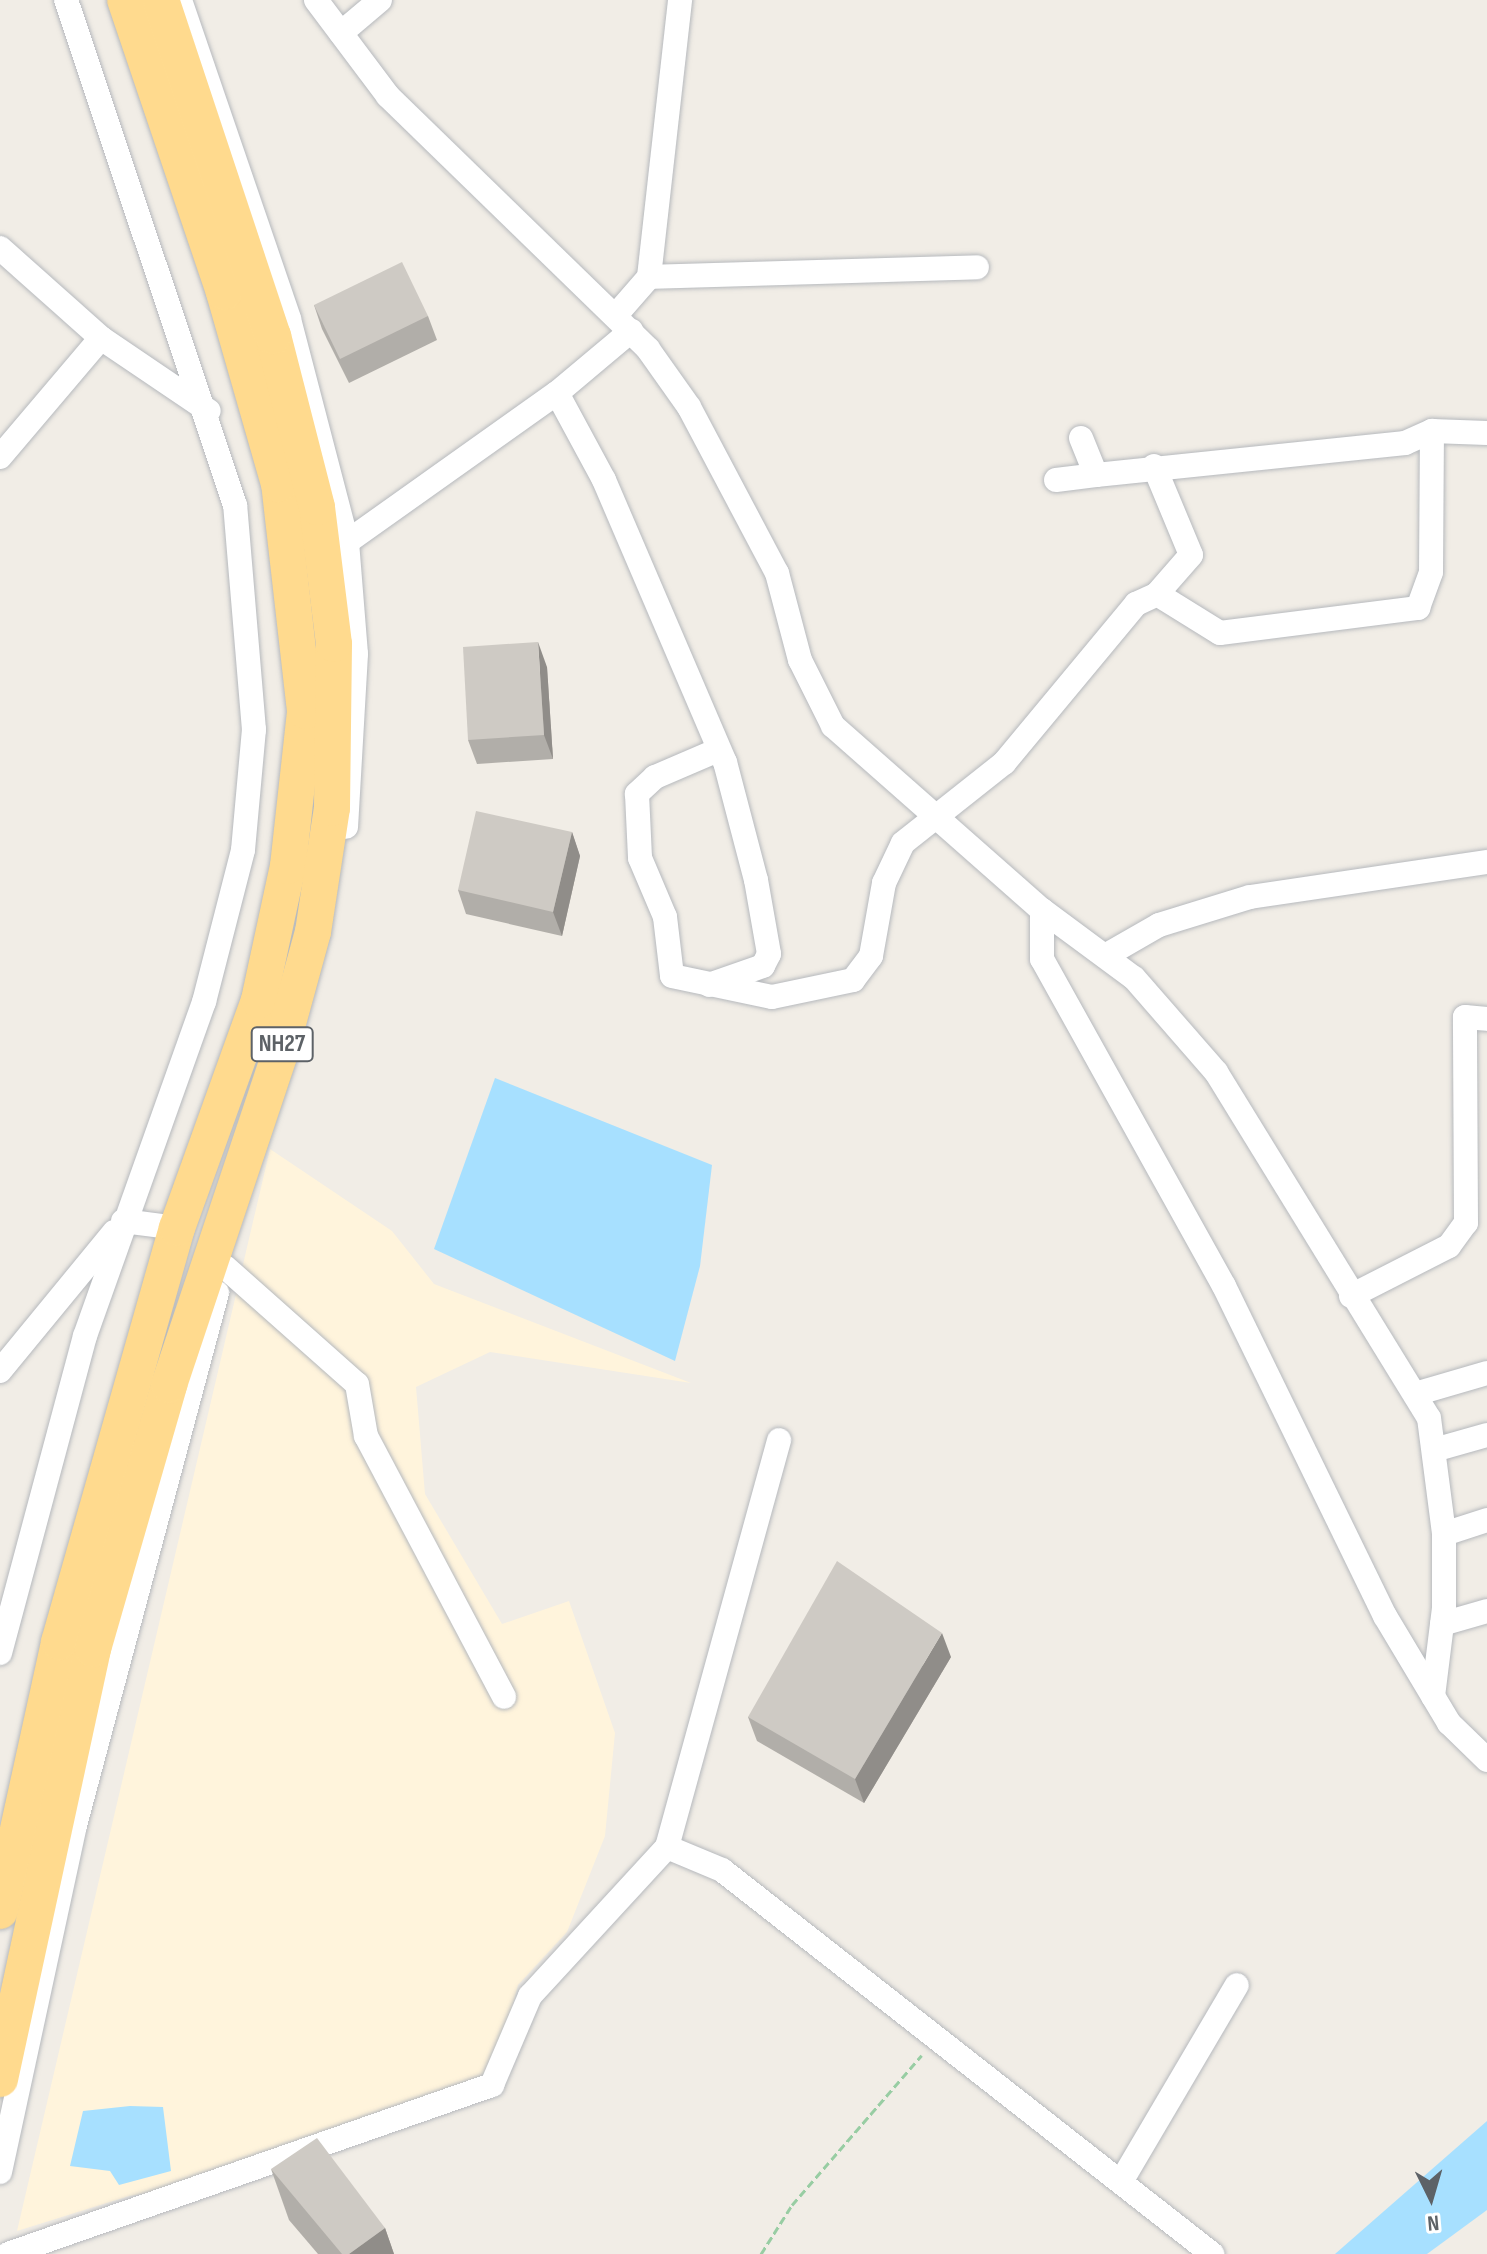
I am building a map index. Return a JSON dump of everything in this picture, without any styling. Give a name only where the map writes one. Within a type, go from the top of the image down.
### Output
[{"type":"highway","name":"NH27","points":[[0,1911],[59,1642],[177,1228],[277,928],[305,711],[292,559],[272,457],[125,0]]},
{"type":"highway","name":"NH27","points":[[0,2079],[93,1649],[169,1385],[279,1056],[313,932],[332,808],[334,644],[317,507],[273,336],[161,0]]},
{"type":"street","points":[[0,1653],[123,1221],[204,1002],[243,850],[254,730],[252,637],[235,505],[209,411],[66,0]]},
{"type":"street","points":[[0,2172],[74,1829],[225,1267],[303,1035],[336,902],[355,760],[347,542],[289,319],[180,0]]},
{"type":"street","points":[[316,0],[388,96],[624,323],[689,407],[777,573],[800,660],[833,726],[1042,910],[1105,956],[1187,1032],[1216,1072],[1351,1296],[1429,1418],[1444,1534],[1442,1624],[1433,1696]]},
{"type":"street","points":[[341,33],[380,0]]},
{"type":"street","points":[[347,542],[557,393],[624,323],[649,277],[680,0]]},
{"type":"street","points":[[0,248],[101,338],[209,411]]},
{"type":"street","points":[[649,277],[977,267]]},
{"type":"street","points":[[0,457],[101,338]]},
{"type":"street","points":[[557,393],[604,480],[718,750],[769,954],[763,966],[707,985]]},
{"type":"street","points":[[1157,594],[1220,633],[1418,608],[1431,572],[1432,431]]},
{"type":"street","points":[[1056,480],[1154,466],[1405,443],[1432,431],[1487,433]]},
{"type":"street","points":[[1081,438],[1096,475]]},
{"type":"street","points":[[718,750],[655,777],[637,794],[634,822],[640,858],[665,917],[672,976],[772,997],[853,980],[871,956],[891,869],[931,813],[1004,763],[1136,604],[1157,594],[1191,555],[1154,466]]},
{"type":"street","points":[[1105,956],[1159,925],[1250,897],[1487,862]]},
{"type":"street","points":[[1042,910],[1042,959],[1224,1286],[1385,1616],[1433,1696],[1487,1760]]},
{"type":"street","points":[[1351,1296],[1449,1246],[1466,1223],[1465,1017],[1487,1019]]},
{"type":"street","points":[[123,1221],[177,1228]]},
{"type":"street","points":[[0,1371],[123,1221]]},
{"type":"street","points":[[225,1267],[357,1384],[366,1436],[504,1697]]},
{"type":"street","points":[[1415,1394],[1487,1373]]},
{"type":"street","points":[[1434,1450],[1487,1435]]},
{"type":"street","points":[[8,2254],[492,2085],[530,1996],[667,1847],[779,1440]]},
{"type":"street","points":[[1444,1534],[1487,1520]]},
{"type":"street","points":[[1442,1624],[1487,1611]]},
{"type":"street","points":[[667,1847],[722,1870],[1122,2180],[1212,2254]]},
{"type":"street","points":[[1122,2180],[1237,1985]]},
{"type":"path","points":[[761,2254],[792,2205],[937,2037]]},
{"type":"shaded area","points":[[270,1149],[392,1231],[434,1284],[691,1383],[490,1352],[416,1387],[425,1494],[502,1624],[569,1601],[615,1733],[605,1836],[567,1932],[518,1985],[492,2085],[188,2188],[129,2196],[17,2231]]},
{"type":"water","points":[[495,1078],[712,1165],[700,1266],[675,1361],[434,1249]]},
{"type":"water","points":[[130,2106],[163,2107],[171,2171],[119,2185],[110,2171],[70,2166],[83,2111]]},
{"type":"water","points":[[1487,2121],[1487,2210],[1427,2254],[1335,2254]]},
{"type":"building","points":[[402,262],[428,316],[340,359],[314,305]]},
{"type":"building","points":[[538,642],[544,735],[468,740],[463,647]]},
{"type":"building","points":[[476,811],[572,832],[553,912],[458,890]]},
{"type":"building","points":[[837,1561],[942,1633],[855,1779],[748,1717]]},
{"type":"building","points":[[317,2138],[385,2228],[349,2254],[342,2254],[271,2169]]}]
